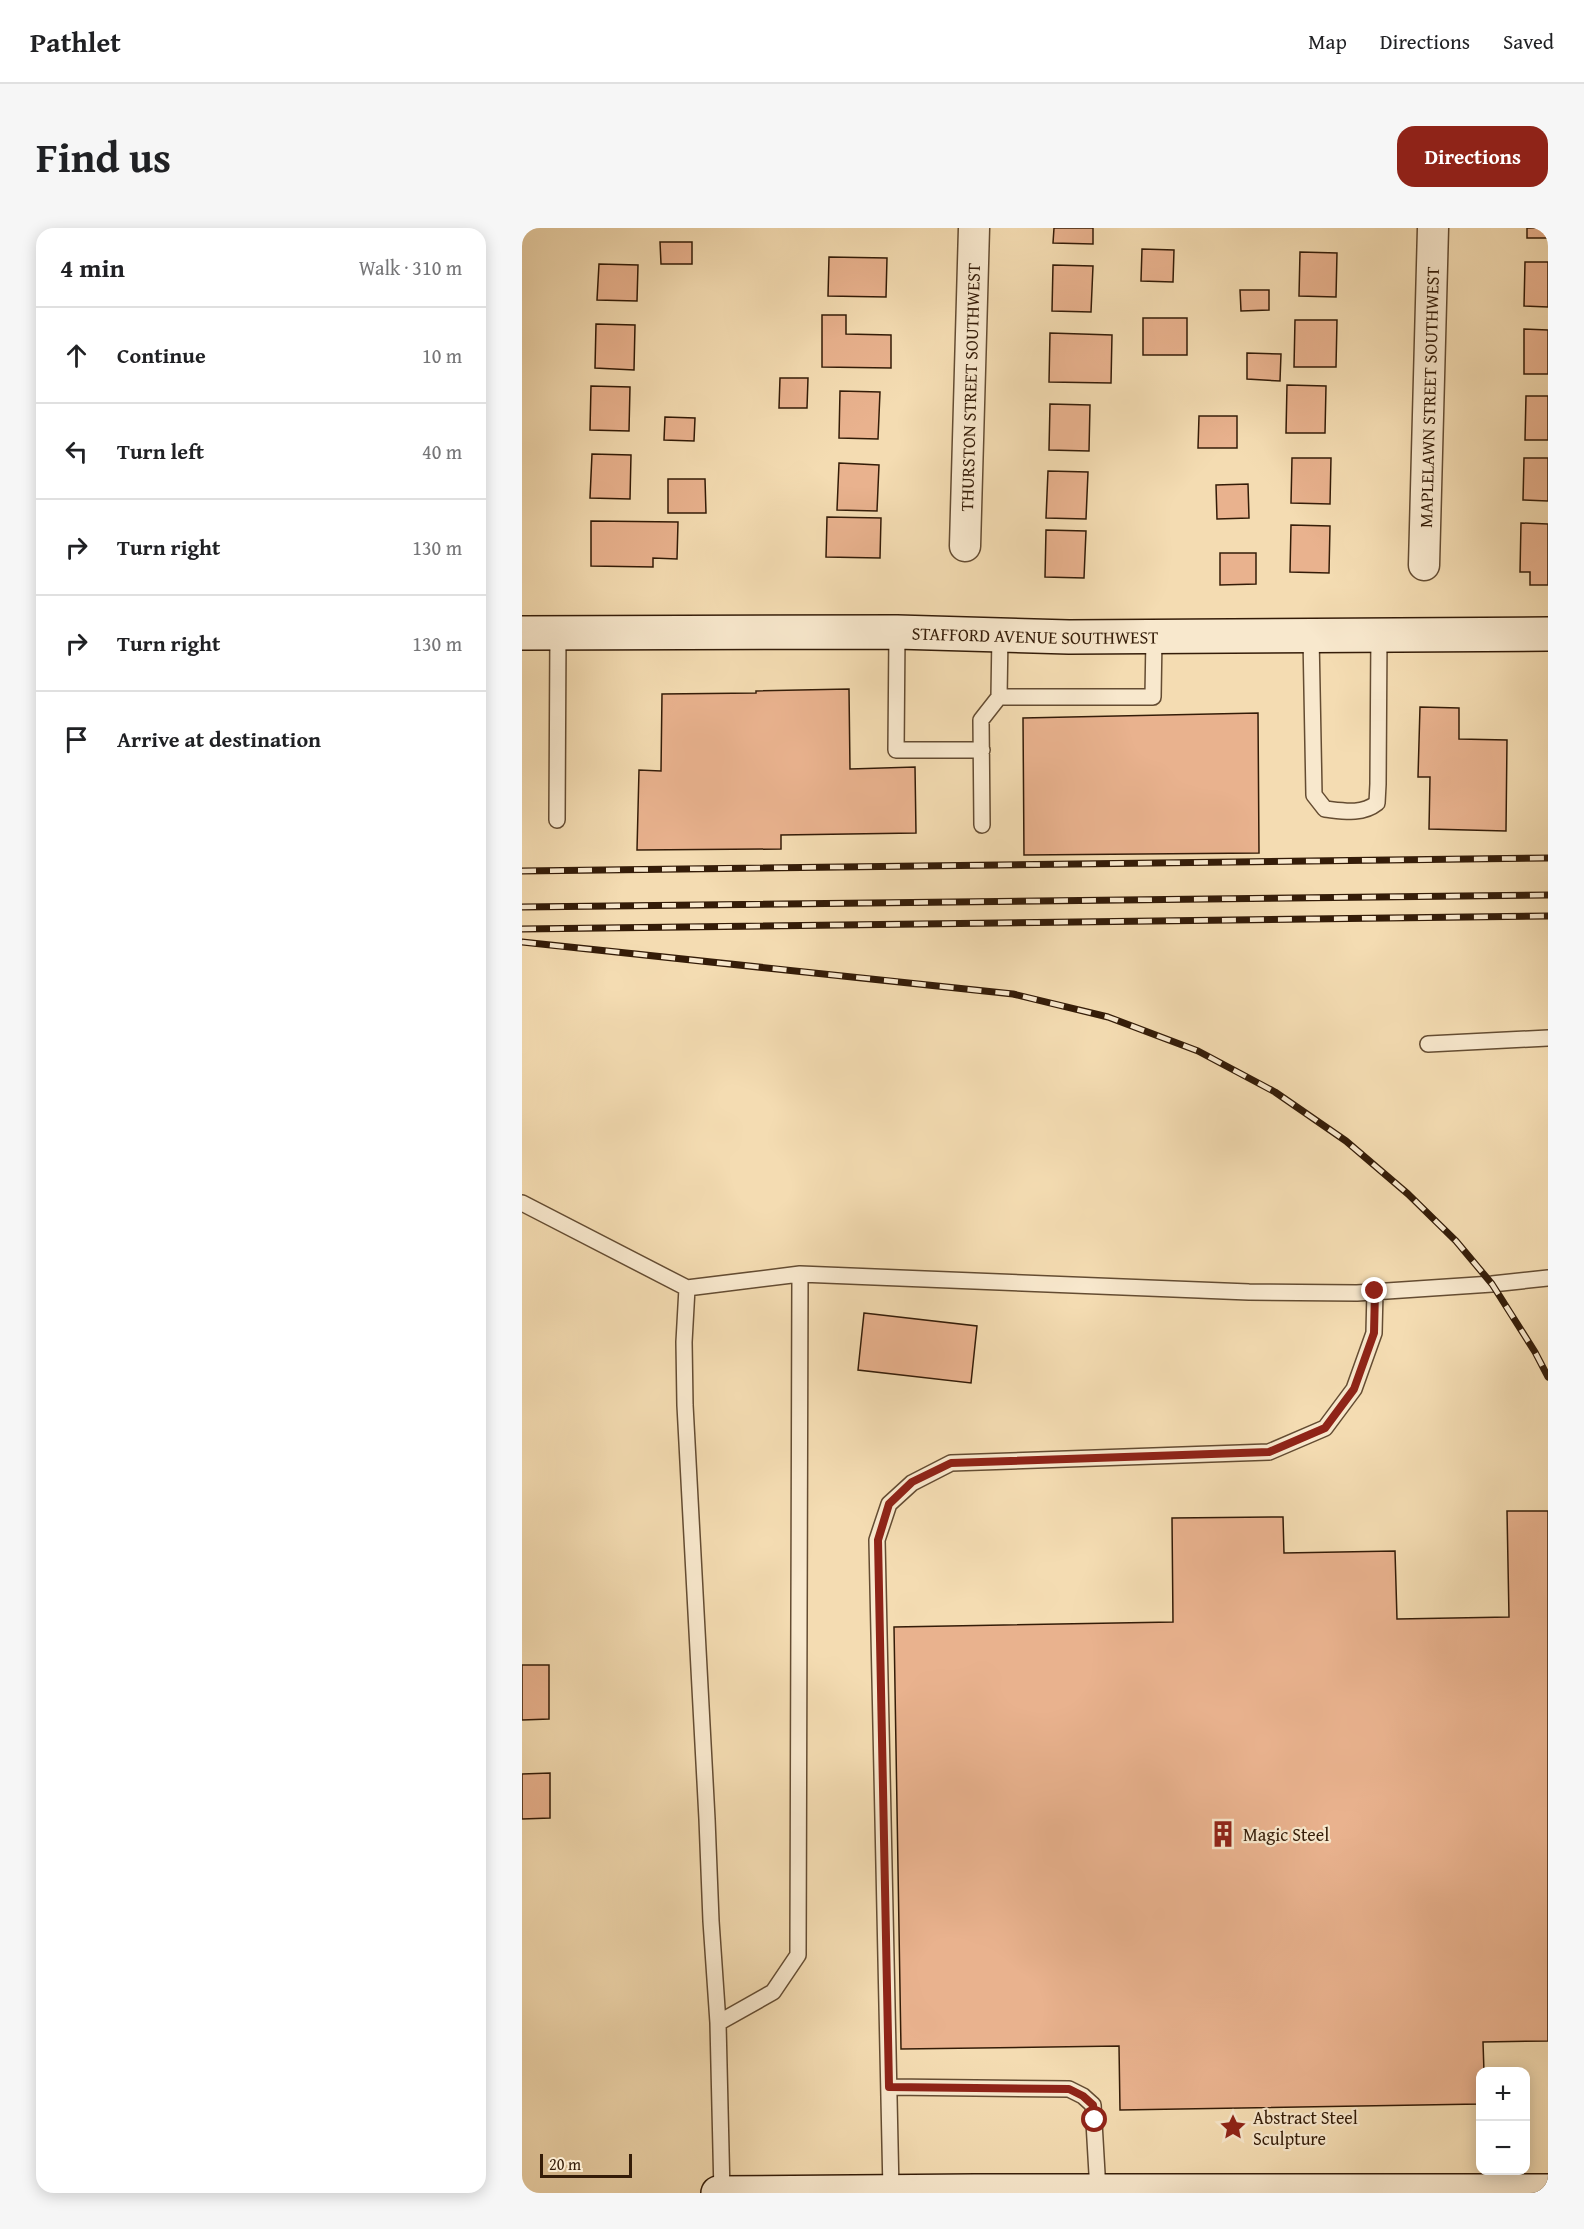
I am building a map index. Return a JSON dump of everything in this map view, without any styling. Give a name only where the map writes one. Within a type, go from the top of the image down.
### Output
[{"type":"street","name":"THURSTON STREET SOUTHWEST","points":[[965,546],[974,228]]},
{"type":"street","name":"MAPLELAWN STREET SOUTHWEST","points":[[1424,566],[1433,228]]},
{"type":"street","name":"STAFFORD AVENUE SOUTHWEST","points":[[522,633],[897,632],[1069,637],[1548,634]]},
{"type":"street","points":[[720,2193],[1548,2191]]},
{"type":"lane","points":[[897,632],[896,750],[982,750]]},
{"type":"lane","points":[[557,820],[558,633]]},
{"type":"lane","points":[[982,825],[981,720],[999,697],[1000,634]]},
{"type":"lane","points":[[1311,636],[1314,795],[1325,809],[1350,812],[1370,809],[1377,803],[1379,634]]},
{"type":"lane","points":[[999,697],[1152,697],[1154,637]]},
{"type":"lane","points":[[1428,1044],[1548,1038]]},
{"type":"lane","points":[[522,1203],[687,1287],[800,1274],[1249,1292],[1375,1291],[1548,1278]]},
{"type":"lane","points":[[718,2023],[773,1992],[798,1955],[800,1274]]},
{"type":"lane","points":[[687,1287],[684,1342],[685,1405],[718,2023],[720,2193]]},
{"type":"lane","points":[[891,2191],[878,1540],[889,1504],[912,1482],[951,1463],[1269,1452],[1325,1428],[1354,1389],[1374,1333],[1375,1291]]},
{"type":"lane","points":[[889,2087],[1069,2089],[1083,2096],[1093,2105],[1098,2191]]},
{"type":"building","points":[[1054,228],[1093,228],[1093,244],[1053,243]]},
{"type":"building","points":[[1527,228],[1548,228],[1548,238],[1527,238]]},
{"type":"building","points":[[660,242],[692,242],[692,264],[661,264]]},
{"type":"building","points":[[1142,249],[1174,250],[1173,282],[1141,281]]},
{"type":"building","points":[[1300,252],[1337,253],[1336,297],[1299,296]]},
{"type":"building","points":[[829,257],[887,258],[886,297],[828,296]]},
{"type":"building","points":[[1525,262],[1548,262],[1548,307],[1524,306]]},
{"type":"building","points":[[599,264],[638,265],[637,301],[597,300]]},
{"type":"building","points":[[1053,265],[1093,266],[1091,312],[1052,311]]},
{"type":"building","points":[[1240,290],[1269,290],[1269,310],[1241,311]]},
{"type":"building","points":[[822,315],[846,315],[846,334],[891,335],[891,368],[822,367]]},
{"type":"building","points":[[1143,318],[1187,318],[1187,355],[1143,355]]},
{"type":"building","points":[[1295,320],[1337,320],[1336,367],[1294,367]]},
{"type":"building","points":[[596,324],[635,325],[634,370],[595,368]]},
{"type":"building","points":[[1524,329],[1548,330],[1548,374],[1524,374]]},
{"type":"building","points":[[1050,333],[1112,335],[1111,383],[1049,382]]},
{"type":"building","points":[[1247,353],[1281,354],[1280,381],[1247,379]]},
{"type":"building","points":[[780,378],[808,378],[807,408],[779,408]]},
{"type":"building","points":[[1287,385],[1326,386],[1325,433],[1286,433]]},
{"type":"building","points":[[591,386],[630,387],[629,431],[590,430]]},
{"type":"building","points":[[840,391],[880,392],[878,439],[839,438]]},
{"type":"building","points":[[1526,396],[1548,396],[1548,440],[1525,440]]},
{"type":"building","points":[[1050,404],[1090,405],[1089,451],[1049,450]]},
{"type":"building","points":[[1199,416],[1237,416],[1237,448],[1198,448]]},
{"type":"building","points":[[665,417],[695,418],[694,441],[664,440]]},
{"type":"building","points":[[592,454],[631,455],[630,499],[590,498]]},
{"type":"building","points":[[1292,458],[1331,458],[1330,504],[1291,503]]},
{"type":"building","points":[[1524,458],[1548,458],[1548,501],[1523,500]]},
{"type":"building","points":[[839,463],[879,465],[877,511],[837,510]]},
{"type":"building","points":[[1048,471],[1088,472],[1086,519],[1046,518]]},
{"type":"building","points":[[668,479],[705,479],[706,513],[668,513]]},
{"type":"building","points":[[1248,484],[1249,518],[1217,519],[1216,485]]},
{"type":"building","points":[[827,517],[881,518],[880,558],[826,557]]},
{"type":"building","points":[[591,521],[678,522],[677,559],[653,558],[653,567],[591,566]]},
{"type":"building","points":[[1521,523],[1548,524],[1548,585],[1530,585],[1530,572],[1520,572]]},
{"type":"building","points":[[1291,525],[1330,526],[1329,573],[1290,572]]},
{"type":"building","points":[[1046,530],[1086,531],[1084,578],[1045,577]]},
{"type":"building","points":[[1220,553],[1256,553],[1256,584],[1220,585]]},
{"type":"building","points":[[849,689],[850,769],[915,767],[916,833],[781,835],[781,849],[637,850],[639,770],[661,771],[662,694]]},
{"type":"building","points":[[1420,707],[1459,708],[1459,739],[1507,740],[1506,831],[1429,829],[1430,777],[1418,777]]},
{"type":"building","points":[[1258,713],[1259,853],[1024,855],[1023,718]]},
{"type":"building","points":[[864,1313],[977,1326],[971,1383],[858,1370]]},
{"type":"building","name":"Magic Steel","points":[[1507,1511],[1548,1511],[1548,2041],[1483,2042],[1484,2067],[1476,2067],[1476,2104],[1120,2110],[1119,2046],[901,2049],[894,1627],[1173,1622],[1172,1518],[1283,1517],[1284,1553],[1395,1551],[1397,1619],[1509,1617]]},
{"type":"building","points":[[522,1665],[549,1665],[549,1719],[522,1720]]},
{"type":"building","points":[[550,1773],[550,1818],[522,1819],[522,1774]]},
{"type":"railway","points":[[522,871],[1548,858]]},
{"type":"railway","points":[[522,907],[1548,895]]},
{"type":"railway","points":[[522,929],[1548,916]]},
{"type":"railway","points":[[522,942],[1013,994],[1108,1017],[1198,1051],[1275,1092],[1346,1141],[1408,1194],[1456,1241],[1492,1284],[1548,1377]]},
{"type":"place","name":"Magic Steel","points":[[1223,1834]]},
{"type":"place","name":"Abstract Steel Sculpture","points":[[1233,2127]]},
{"type":"route","points":[[1095,2120],[1093,2105],[1083,2096],[1069,2089],[889,2087],[878,1540],[889,1504],[912,1482],[951,1463],[1269,1452],[1325,1428],[1354,1389],[1374,1333],[1375,1291]]}]
